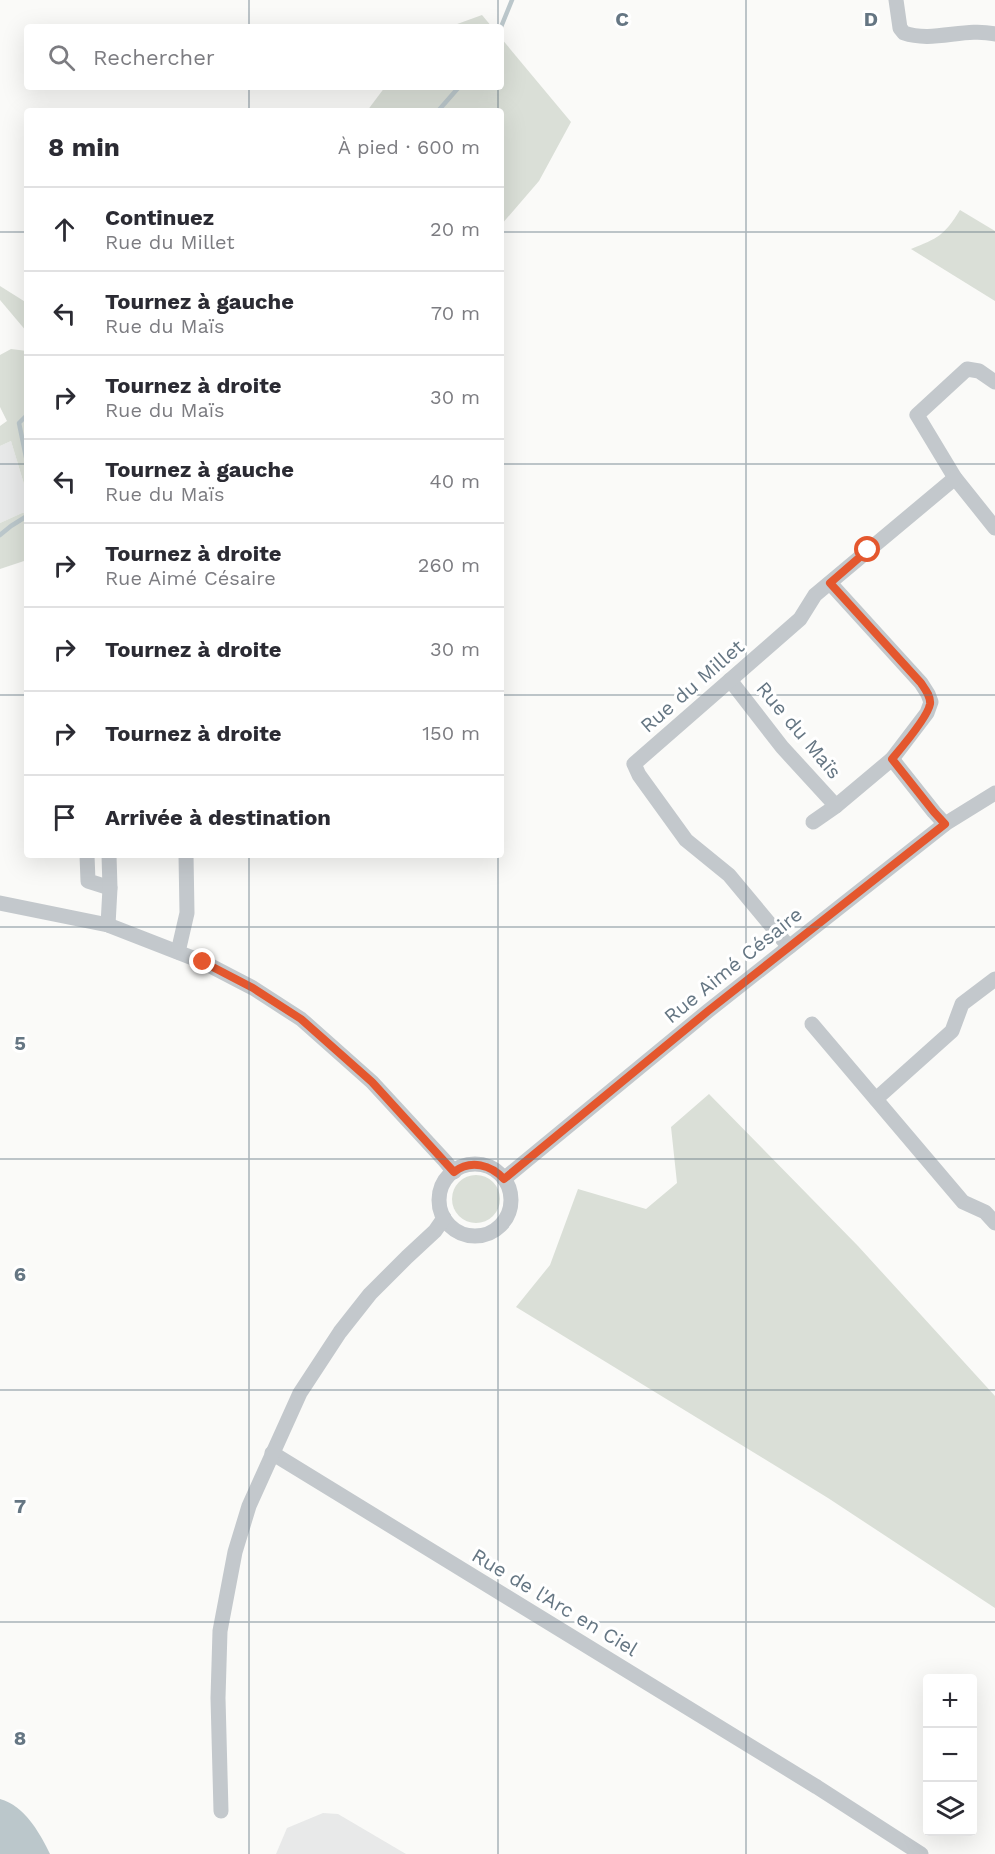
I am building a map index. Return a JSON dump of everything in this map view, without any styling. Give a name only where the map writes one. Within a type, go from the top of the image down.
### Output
[{"type":"street","points":[[896,0],[900,28],[904,33],[919,37],[982,32],[995,34]]},
{"type":"street","points":[[995,382],[980,371],[967,369],[917,415],[955,477],[995,528]]},
{"type":"street","name":"Rue du Millet","points":[[789,947],[729,875],[686,840],[639,775],[634,764],[800,620],[815,595],[955,477]]},
{"type":"street","name":"Rue du Maïs","points":[[730,680],[782,747],[836,806],[892,759],[927,713],[931,702],[921,683],[830,583]]},
{"type":"street","points":[[892,759],[945,824]]},
{"type":"street","name":"Rue Aimé Césaire","points":[[504,1179],[708,1011],[945,824],[995,793]]},
{"type":"street","points":[[813,822],[836,806]]},
{"type":"street","points":[[87,858],[88,881],[110,888]]},
{"type":"street","points":[[108,925],[109,858]]},
{"type":"street","points":[[178,952],[187,913],[186,858]]},
{"type":"street","points":[[0,903],[108,925],[203,962],[253,988],[301,1019],[372,1082],[454,1172]]},
{"type":"street","points":[[876,1099],[952,1031],[962,1004],[995,979]]},
{"type":"street","points":[[812,1024],[963,1202],[992,1213]]},
{"type":"street","points":[[480,1164],[491,1168],[504,1179],[510,1189],[512,1201],[504,1222],[495,1230],[484,1235],[473,1236],[452,1227],[444,1218],[439,1196],[442,1185],[454,1172],[468,1165],[480,1164]]},
{"type":"street","points":[[221,1811],[218,1698],[220,1631],[235,1552],[249,1506],[300,1393],[340,1332],[370,1294],[435,1231],[444,1218]]},
{"type":"street","name":"Rue de l'Arc en Ciel","points":[[272,1453],[817,1787],[921,1854]]},
{"type":"shaded area","points":[[482,15],[490,24],[457,24]]},
{"type":"shaded area","points":[[504,42],[571,122],[539,181],[504,222],[504,108],[369,108],[383,90],[504,90]]},
{"type":"shaded area","points":[[960,210],[995,231],[995,301],[911,249],[940,235]]},
{"type":"shaded area","points":[[0,286],[24,301],[24,328],[0,300]]},
{"type":"shaded area","points":[[11,349],[24,351],[24,484],[11,441],[0,446],[0,426],[7,421],[0,407],[0,355]]},
{"type":"shaded area","points":[[11,441],[24,484],[24,513],[0,523],[0,446]]},
{"type":"shaded area","points":[[24,513],[24,561],[0,569],[0,523]]},
{"type":"shaded area","points":[[709,1094],[858,1246],[995,1396],[995,1608],[828,1498],[516,1307],[550,1265],[578,1189],[646,1209],[677,1183],[671,1127]]},
{"type":"shaded area","points":[[471,1175],[481,1175],[496,1185],[500,1199],[496,1213],[490,1219],[481,1223],[471,1223],[456,1213],[452,1204],[452,1194],[462,1179]]},
{"type":"shaded area","points":[[0,1799],[17,1807],[24,1814],[36,1829],[50,1854],[0,1854]]},
{"type":"shaded area","points":[[323,1813],[338,1814],[406,1854],[276,1854],[287,1828]]},
{"type":"waterway","points":[[502,24],[512,0]]},
{"type":"waterway","points":[[441,108],[456,90]]},
{"type":"waterway","points":[[24,418],[19,423],[24,447]]},
{"type":"waterway","points":[[0,535],[24,518]]},
{"type":"route","points":[[203,962],[253,988],[301,1019],[372,1082],[454,1172],[468,1165],[480,1164],[491,1168],[504,1179],[708,1011],[945,824],[892,759],[927,713],[931,702],[928,694],[921,683],[830,583],[868,550]]}]
